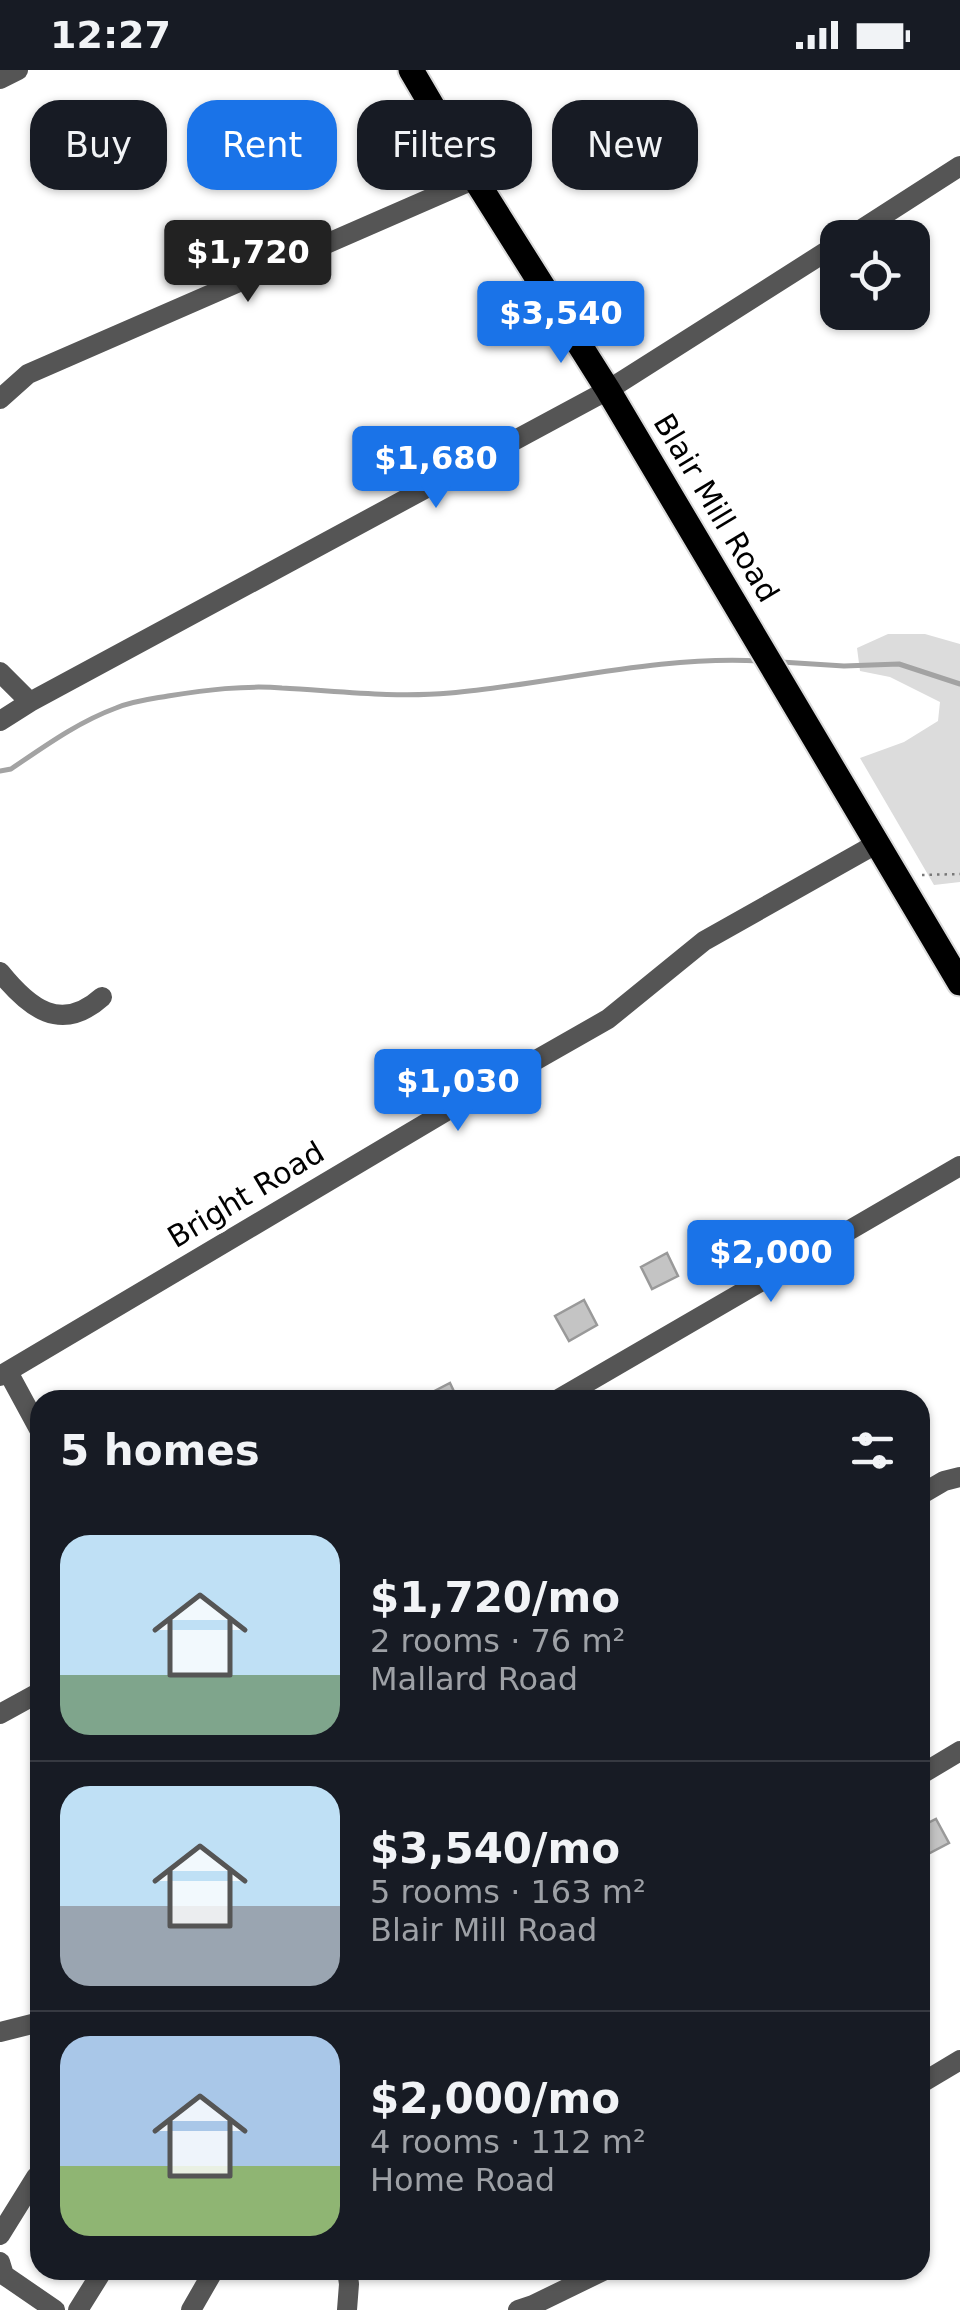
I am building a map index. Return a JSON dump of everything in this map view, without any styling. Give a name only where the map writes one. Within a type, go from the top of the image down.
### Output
[{"type":"main road","name":"Blair Mill Road","points":[[410,70],[428,100]]},
{"type":"main road","name":"Blair Mill Road","points":[[482,190],[608,390],[960,983]]},
{"type":"street","points":[[0,78],[18,70]]},
{"type":"street","points":[[876,220],[960,166]]},
{"type":"street","points":[[0,399],[28,374],[453,190]]},
{"type":"street","points":[[0,721],[608,390],[820,255]]},
{"type":"street","points":[[0,672],[30,702]]},
{"type":"street","name":"Bright Road","points":[[30,1415],[4,1374],[608,1019],[704,941],[876,844]]},
{"type":"street","points":[[0,972],[27,1000],[59,1016],[75,1015],[102,997]]},
{"type":"street","points":[[574,1390],[960,1166]]},
{"type":"street","points":[[930,1490],[960,1477]]},
{"type":"street","points":[[0,1714],[30,1698]]},
{"type":"street","points":[[930,1768],[960,1751]]},
{"type":"street","points":[[0,2032],[30,2024]]},
{"type":"street","points":[[930,2078],[960,2060]]},
{"type":"street","points":[[0,2234],[30,2186]]},
{"type":"street","points":[[1,2272],[54,2310]]},
{"type":"street","points":[[78,2310],[97,2280]]},
{"type":"street","points":[[191,2310],[208,2280]]},
{"type":"street","points":[[347,2310],[349,2280]]},
{"type":"street","points":[[518,2310],[585,2280]]},
{"type":"path","points":[[895,876],[960,874]]},
{"type":"shaded area","points":[[888,634],[925,634],[960,644],[960,882],[934,885],[860,758],[904,742],[938,721],[940,702],[890,677],[860,671],[857,648]]},
{"type":"building","points":[[667,1253],[678,1276],[652,1289],[641,1267]]},
{"type":"building","points":[[584,1300],[597,1325],[569,1341],[555,1316]]},
{"type":"building","points":[[936,1819],[949,1843],[930,1853],[930,1822]]},
{"type":"waterway","points":[[0,771],[11,769],[102,714],[135,702],[182,694],[254,687],[429,694],[683,662],[760,661]]},
{"type":"waterway","points":[[781,662],[899,664],[960,684]]}]
